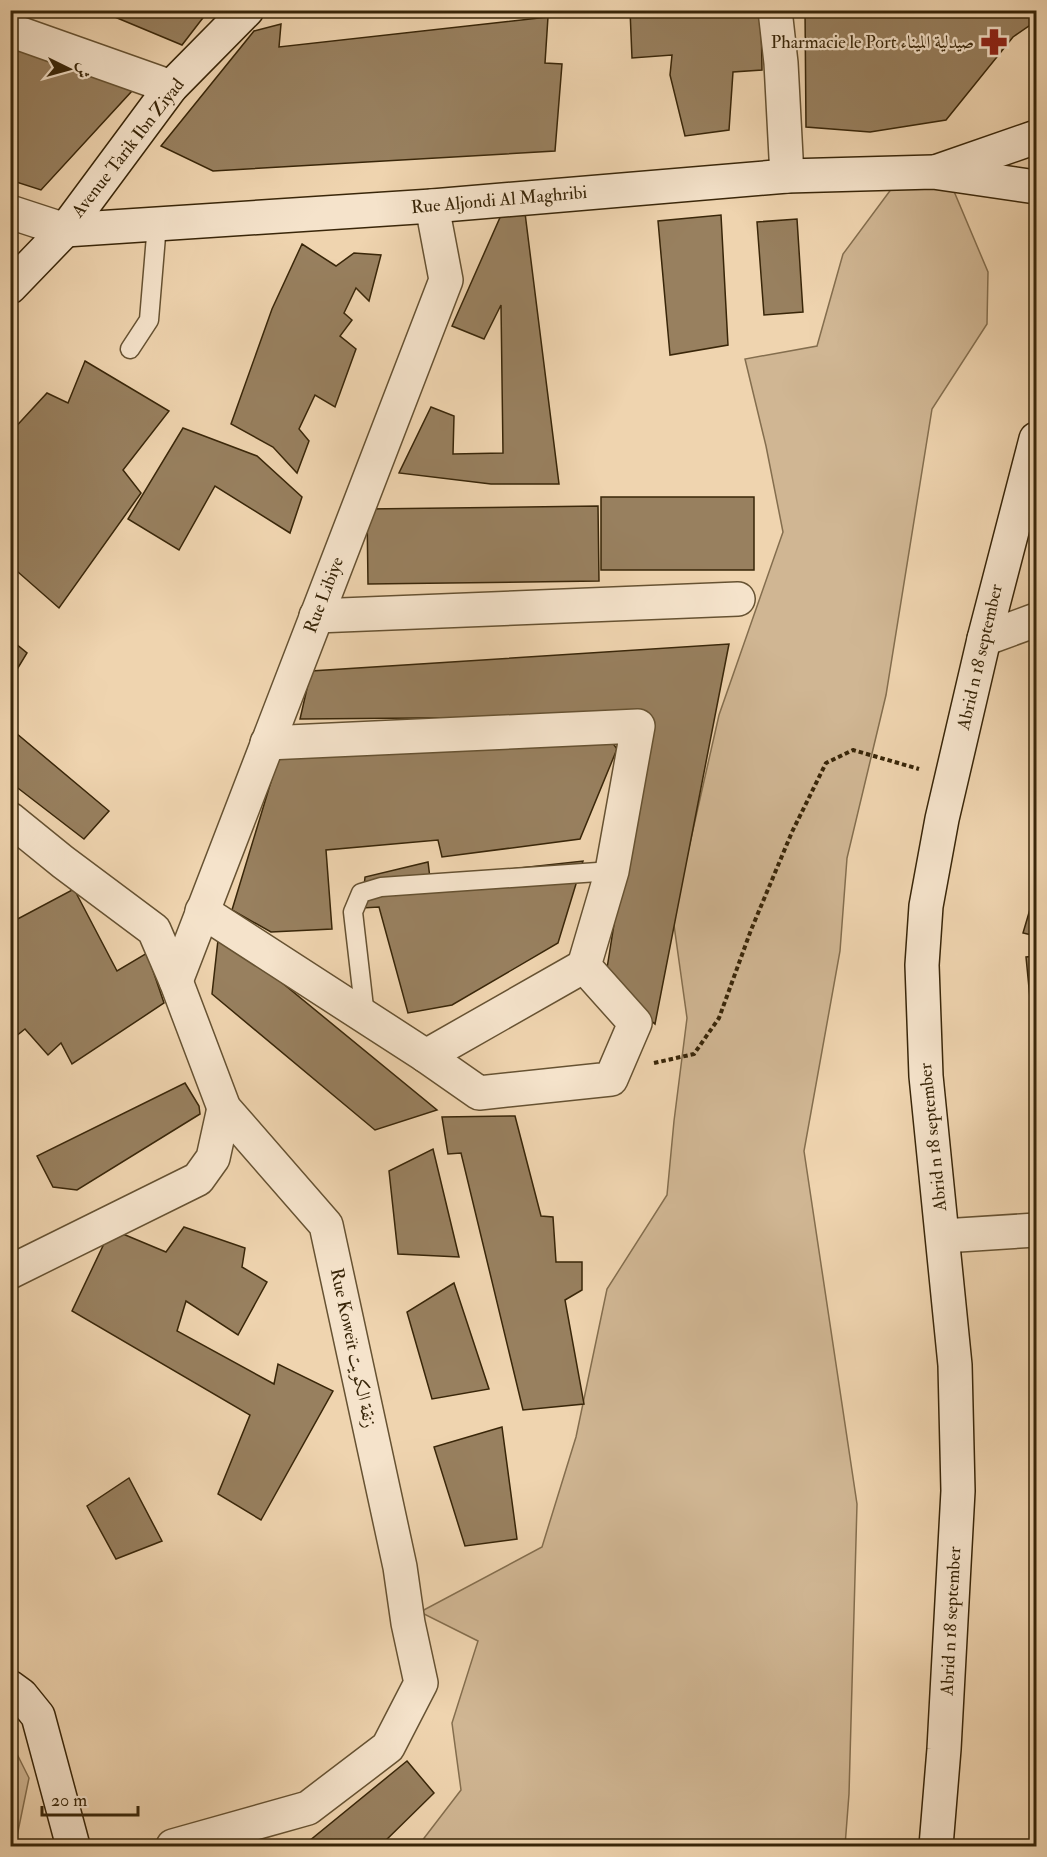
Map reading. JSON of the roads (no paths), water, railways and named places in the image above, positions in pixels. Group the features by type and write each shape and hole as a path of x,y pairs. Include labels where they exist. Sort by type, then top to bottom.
{"street":[{"name":"Avenue Tarik Ibn Ziyad","path":"10,287 64,230 171,87 247,10"},
{"path":"775,10 781,63 787,176"},
{"path":"10,30 171,87"},
{"name":"Rue Aljondi Al Maghribi","path":"933,172 1036,137"},
{"name":"Rue Aljondi Al Maghribi","path":"64,230 432,206 787,176 933,172 1036,188"},
{"name":"Rue Libiye","path":"176,981 446,280 432,206"},
{"path":"10,212 64,230"},
{"name":"Abrid n 18 september","path":"936,1846 945,1738 958,1491 955,1365 926,1076 922,965 926,906 984,639 1034,453"},
{"path":"316,616 738,599"},
{"path":"984,639 1036,620"},
{"path":"267,743 638,726 612,871 584,966 426,1056"},
{"name":"Rue Koweït زنقة الكويت","path":"10,819 154,930 176,981 224,1108 326,1225 400,1567 408,1623 421,1683 388,1747 308,1808 173,1846"},
{"path":"202,911 426,1056 479,1093 611,1079 635,1023 584,966"},
{"path":"10,1272 198,1179 213,1158 224,1108"},
{"path":"943,1236 1036,1230"},
{"path":"10,1687 21,1695 38,1716 73,1846"}],"lane":[{"path":"130,349 149,320 157,224"},
{"path":"365,1016 353,912 361,893 381,887 612,871"}],"place":[{"name":"Pharmacie le Port صيدلية الميناء","path":"994,42"}]}
